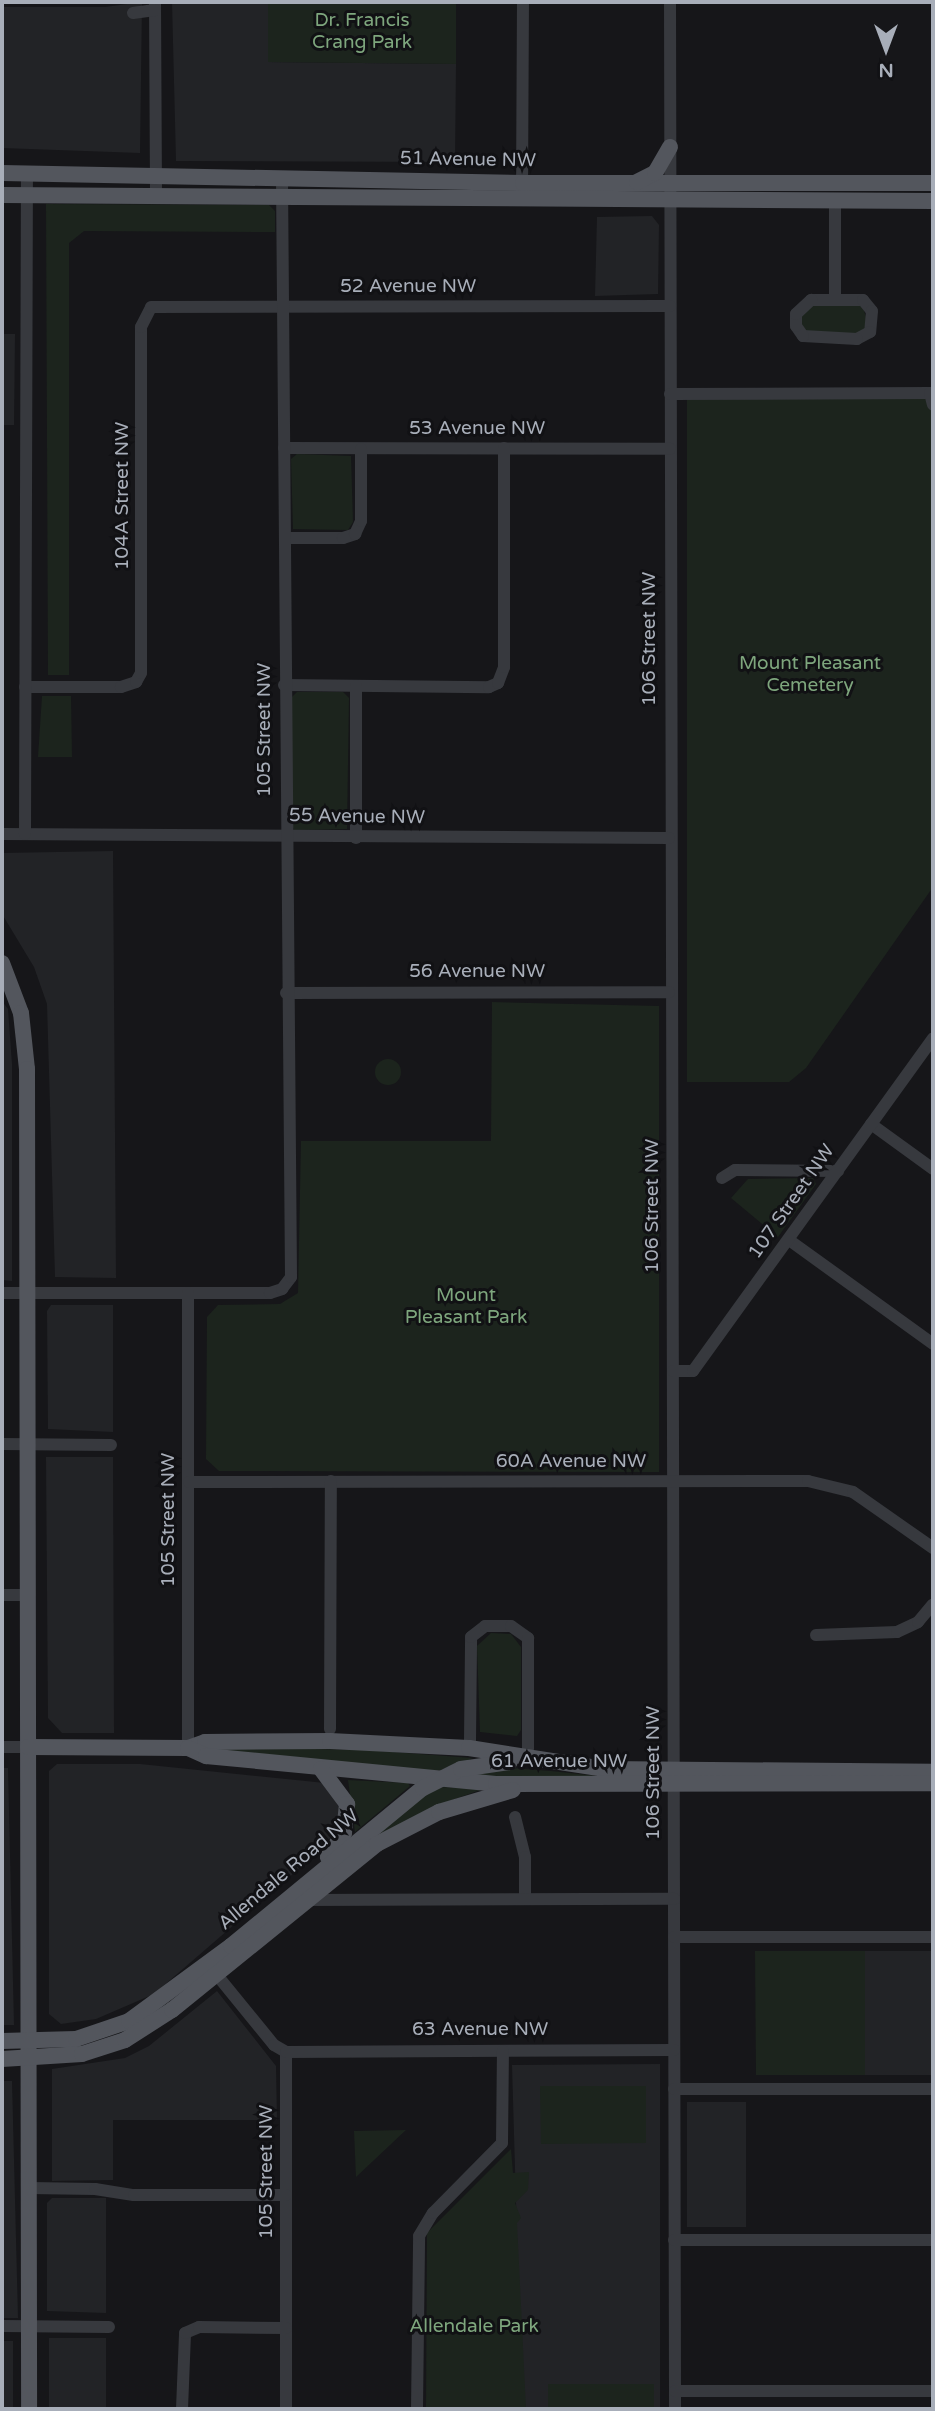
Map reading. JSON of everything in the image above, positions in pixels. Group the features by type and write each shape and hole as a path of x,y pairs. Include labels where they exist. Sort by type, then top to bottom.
{"main road":[{"path":"632,183 655,173 670,147"},
{"name":"51 Avenue NW","path":"2,173 523,183 933,183"},
{"name":"51 Avenue NW","path":"2,195 670,202 933,201"},
{"path":"2,963 20,1009 27,1069 29,2409"},
{"name":"61 Avenue NW","path":"28,1747 188,1748 205,1742 399,1744 469,1748 586,1767 673,1777 933,1783"},
{"name":"61 Avenue NW","path":"188,1748 206,1756 321,1769 437,1780 557,1784 673,1777 933,1772"},
{"name":"Allendale Road NW","path":"29,2059 82,2054 125,2040 158,2021 211,1968 437,1780 461,1769 498,1762 586,1767"},
{"path":"321,1769 342,1792 348,1817 344,1833 325,1874"},
{"name":"Allendale Road NW","path":"29,2041 89,2036 121,2025 211,1968 303,1900 325,1874 439,1812 495,1794 557,1784"},
{"path":"2,2041 29,2041"},
{"path":"2,2059 29,2059"}],"street":[{"path":"522,200 523,2"},
{"name":"106 Street NW","path":"670,2 669,992 673,1371 675,2409"},
{"path":"134,13 155,6 156,196"},
{"path":"25,834 27,173"},
{"name":"105 Street NW","path":"188,1748 188,1293 270,1293 289,1282 291,1036 286,993 284,835 282,178"},
{"path":"835,201 835,300"},
{"path":"835,300 863,300 869,305 870,332 857,339 812,339 798,331 796,314 804,303 835,300"},
{"name":"52 Avenue NW","path":"147,310 161,305 670,306"},
{"name":"104A Street NW","path":"25,687 121,687 136,682 142,668 141,327 147,310"},
{"path":"670,394 930,393 933,405"},
{"name":"53 Avenue NW","path":"284,448 670,449"},
{"path":"285,685 489,687 502,678 504,448"},
{"path":"285,538 343,538 358,531 361,449"},
{"path":"356,686 356,838"},
{"name":"55 Avenue NW","path":"2,834 669,838"},
{"path":"2,980 20,1009"},
{"name":"56 Avenue NW","path":"286,993 669,992"},
{"name":"107 Street NW","path":"673,1371 694,1371 933,1038"},
{"path":"871,1124 933,1169"},
{"path":"722,1178 735,1170 838,1171"},
{"path":"789,1241 933,1344"},
{"path":"2,1293 188,1293"},
{"path":"2,1444 111,1445"},
{"path":"330,1729 331,1481"},
{"name":"60A Avenue NW","path":"189,1482 673,1481 828,1484 864,1498 933,1548"},
{"path":"2,1595 28,1595"},
{"path":"816,1635 897,1632 918,1622 933,1604"},
{"path":"470,1741 471,1637 485,1626 511,1626 522,1630 528,1642 528,1749"},
{"name":"61 Avenue NW","path":"2,1747 28,1747"},
{"path":"515,1817 525,1857 525,1899"},
{"path":"325,1874 349,1900"},
{"path":"303,1900 674,1899"},
{"path":"674,1937 933,1937"},
{"path":"211,1968 274,2045 286,2052"},
{"name":"63 Avenue NW","path":"286,2052 674,2050"},
{"path":"417,2409 419,2235 433,2213 502,2143 503,2051"},
{"name":"105 Street NW","path":"286,2052 286,2409"},
{"path":"674,2089 933,2090"},
{"path":"30,2188 95,2189 134,2195 286,2195"},
{"path":"674,2240 933,2240"},
{"path":"2,2326 109,2327"},
{"path":"181,2409 185,2333 198,2327 286,2328"},
{"path":"675,2391 933,2390"}],"shaded area":[{"path":"142,2 140,153 2,148 2,7 105,7"},
{"path":"172,2 268,2 269,62 456,64 455,162 176,161"},
{"path":"652,216 659,225 658,294 595,296 597,217"},
{"path":"2,334 15,334 14,425 2,425"},
{"path":"113,851 116,1278 55,1277 47,1004 34,967 2,914 2,853"},
{"path":"2,1001 8,1009 12,1064 12,1281 2,1280"},
{"path":"51,1305 113,1305 113,1432 48,1429 47,1311"},
{"path":"46,1457 113,1457 114,1733 62,1733 48,1718"},
{"path":"57,1764 140,1764 325,1783 339,1807 339,1816 331,1837 317,1853 154,1994 96,2019 61,2024 49,2014 49,1771"},
{"path":"2,1768 8,1768 14,2025 2,2025"},
{"path":"865,1951 933,1951 933,2075 865,2075"},
{"path":"217,1991 276,2066 277,2120 113,2120 113,2180 52,2181 52,2069 125,2058 149,2046"},
{"path":"660,2064 660,2409 522,2409 512,2065"},
{"path":"2,2081 12,2081 18,2318 2,2318"},
{"path":"687,2102 746,2102 746,2227 687,2227"},
{"path":"52,2198 106,2198 106,2313 47,2311 47,2203"},
{"path":"49,2338 106,2338 106,2409 49,2409"},
{"path":"2,2341 13,2341 13,2409 2,2409"}],"green space":[{"name":"Dr. Francis Crang Park","path":"268,2 456,2 456,64 268,62"},
{"path":"46,204 269,205 275,211 275,232 84,231 69,243 69,675 48,675"},
{"path":"811,304 862,304 868,324 862,333 812,335 802,329 800,315"},
{"name":"Mount Pleasant Cemetery","path":"925,398 933,410 933,887 806,1068 789,1082 687,1082 687,399"},
{"path":"297,454 351,456 353,522 348,530 293,529 291,459"},
{"path":"297,692 343,692 349,698 347,829 294,830 292,825 291,698"},
{"path":"42,696 71,696 72,757 38,757"},
{"name":"Mount Pleasant Park","path":"492,1002 659,1006 659,1472 219,1471 206,1459 207,1317 218,1305 280,1304 298,1293 301,1141 491,1141"},
{"path":"388,1059 397,1063 401,1072 397,1081 388,1085 379,1081 375,1072 379,1063"},
{"path":"813,1178 816,1184 778,1237 731,1198 748,1179"},
{"path":"491,1633 511,1634 521,1647 521,1730 517,1736 480,1732 477,1646"},
{"path":"217,1747 366,1750 473,1758 433,1773 216,1753"},
{"path":"499,1767 598,1776 517,1779 461,1773"},
{"path":"348,1780 408,1783 410,1786 355,1832"},
{"path":"433,1787 486,1788 452,1800 331,1866"},
{"path":"755,1951 865,1951 865,2075 756,2075"},
{"path":"540,2086 646,2086 646,2143 541,2144"},
{"path":"406,2130 356,2177 356,2178 354,2131"},
{"name":"Allendale Park","path":"511,2149 513,2173 529,2172 528,2190 515,2203 521,2218 517,2223 526,2409 426,2409 427,2233"},
{"path":"548,2384 654,2384 654,2409 548,2409"}]}
